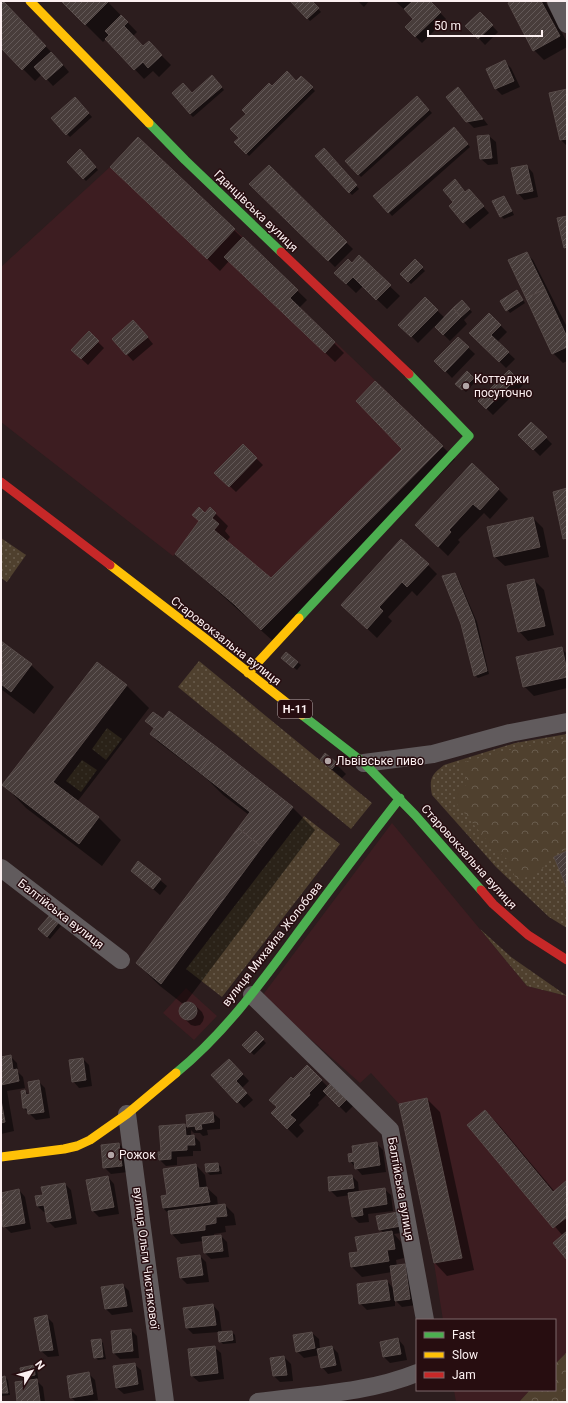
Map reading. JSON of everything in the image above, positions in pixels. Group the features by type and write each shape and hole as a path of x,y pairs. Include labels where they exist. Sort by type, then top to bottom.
{"street":[{"name":"Гданцівська вулиця","path":"30,1 185,160 406,371 469,436 248,673"},
{"path":"556,1 567,24"},
{"name":"Старовокзальна вулиця","path":"1,482 206,638 248,673 364,763 400,798 494,904 528,935 567,960"},
{"path":"364,763 433,754 510,733 567,722"},
{"name":"вулиця Михайла Жолобова","path":"1,1157 77,1146 99,1134 127,1114 196,1057 252,995 400,798"},
{"name":"Балтійська вулиця","path":"1,868 121,960"},
{"name":"Балтійська вулиця","path":"252,995 390,1130 425,1319"},
{"name":"вулиця Ольги Чистякової","path":"127,1114 165,1402"},
{"path":"258,1402 356,1389 398,1381 416,1374"}],"shaded area":[{"path":"138,137 298,290 290,298 443,446 261,630 234,604 175,554 173,556 1,422 1,267 110,167"},
{"path":"392,823 527,986 567,996 567,1352 556,1363 556,1319 443,1319 434,1263 399,1104 371,1073 360,1083 262,996"},
{"path":"186,988 217,1016 194,1040 163,1013"},
{"path":"454,1391 529,1391 519,1402 456,1402"}],"green space":[{"path":"1,538 26,555 7,582 1,578"},
{"path":"199,661 372,803 351,829 178,687"},
{"path":"107,728 122,739 106,760 92,749"},
{"path":"567,734 567,928 549,917 496,867 432,795 431,781 436,772 444,765 515,743"},
{"path":"567,739 567,849 550,856 541,870 537,873 528,877 516,879 507,859 493,848 456,803 457,791 466,785 466,777 458,768 464,762 517,748"},
{"path":"82,760 97,770 81,792 66,781"},
{"path":"304,816 340,844 222,997 186,969"},
{"path":"480,929 511,957 567,996 527,986"},
{"path":"567,1352 567,1402 519,1402 529,1391 556,1391 556,1363"}],"building":[{"path":"1,1 3,1 46,46 22,70 1,48"},
{"path":"61,1 109,1 85,25"},
{"path":"290,1 312,1 319,8 307,19"},
{"path":"413,1 430,1 441,12 415,37 405,27 413,19 404,9"},
{"path":"512,1 541,1 560,36 533,51 508,3"},
{"path":"480,12 493,25 478,39 465,26"},
{"path":"121,15 128,22 124,26 143,46 149,41 162,55 148,68 143,62 134,70 105,39 109,35 105,31"},
{"path":"51,52 63,65 46,80 34,67"},
{"path":"505,60 514,81 495,89 486,69"},
{"path":"287,71 296,81 301,76 313,87 246,154 234,142 239,138 230,129 246,114 242,110 269,83 272,86"},
{"path":"212,75 222,87 190,114 172,93 183,83 192,93"},
{"path":"458,87 483,119 466,122 446,97"},
{"path":"567,89 567,139 560,140 549,93"},
{"path":"417,96 429,110 358,175 345,161"},
{"path":"75,97 89,113 66,135 51,118"},
{"path":"454,127 468,144 388,213 373,196"},
{"path":"489,135 492,158 480,159 477,136"},
{"path":"138,137 235,229 207,259 110,167"},
{"path":"324,148 357,185 349,193 315,156"},
{"path":"80,149 96,167 83,179 67,162"},
{"path":"269,165 347,242 328,261 249,184"},
{"path":"527,165 533,191 517,194 511,168"},
{"path":"455,179 465,192 469,189 484,206 463,223 449,206 453,202 443,190"},
{"path":"504,196 512,211 500,217 492,201"},
{"path":"567,216 567,247 564,248 557,218"},
{"path":"243,237 298,290 290,298 335,342 325,353 224,257"},
{"path":"527,252 545,289 526,298 508,260"},
{"path":"359,255 391,285 376,300 353,277 346,284 334,273 348,259 352,263"},
{"path":"415,259 423,267 408,282 400,274"},
{"path":"545,289 567,337 567,347 552,354 526,298"},
{"path":"517,290 523,300 506,311 500,301"},
{"path":"425,297 438,310 411,337 398,325"},
{"path":"462,300 470,309 461,317 453,308"},
{"path":"453,308 461,317 443,335 435,327"},
{"path":"489,313 501,325 491,335 509,352 499,362 469,333"},
{"path":"133,320 148,337 126,355 112,339"},
{"path":"89,331 99,341 81,359 71,350"},
{"path":"458,337 469,347 445,372 434,361"},
{"path":"509,370 517,378 486,409 478,401"},
{"path":"467,371 474,378 462,390 455,384"},
{"path":"375,381 443,446 261,630 234,604 175,554 199,521 192,515 199,507 205,513 210,507 216,513 212,518 219,524 214,530 271,578 402,449 356,401"},
{"path":"531,422 547,437 533,450 518,435"},
{"path":"243,444 257,458 229,487 214,473"},
{"path":"472,463 499,489 480,510 473,504 449,530 451,532 438,547 415,525"},
{"path":"567,488 567,538 563,539 553,492"},
{"path":"533,517 540,547 494,557 487,527"},
{"path":"401,539 429,564 407,587 402,582 379,607 383,611 367,629 341,605"},
{"path":"455,573 474,619 487,671 474,676 461,624 442,576"},
{"path":"534,579 545,626 518,632 507,585"},
{"path":"1,641 32,664 11,692 1,684"},
{"path":"562,647 567,677 523,687 516,657"},
{"path":"286,652 298,662 293,668 281,658"},
{"path":"97,662 127,685 53,782 99,817 79,844 2,785"},
{"path":"169,711 218,748 199,772 150,734 154,728 145,721 153,712 163,719"},
{"path":"218,748 293,807 262,847 238,828 250,812 199,772"},
{"name":"Львівське пиво","path":"325,753 337,763 332,769 320,760"},
{"path":"238,828 262,847 161,984 136,963"},
{"path":"567,851 567,888 554,857"},
{"path":"138,861 161,879 153,889 131,871"},
{"path":"50,915 59,922 47,937 38,929"},
{"path":"184,1002 192,1002 197,1007 195,1018 192,1020 184,1020 179,1015 179,1007"},
{"path":"256,1031 264,1039 250,1053 242,1045"},
{"path":"11,1055 13,1070 17,1069 19,1081 1,1085 1,1057"},
{"path":"83,1058 86,1080 72,1082 69,1060"},
{"path":"229,1059 243,1074 236,1081 247,1093 237,1103 211,1075"},
{"path":"307,1065 322,1080 309,1093 310,1095 290,1115 296,1120 287,1129 271,1113 277,1107 269,1100 291,1077 293,1079"},
{"path":"39,1080 44,1112 28,1114 27,1108 23,1108 21,1091 25,1090 26,1095 30,1094 28,1082"},
{"path":"333,1081 349,1097 339,1107 323,1091"},
{"path":"427,1098 462,1258 434,1263 399,1104"},
{"path":"1,1100 5,1122 1,1123"},
{"path":"485,1110 553,1192 567,1180 567,1217 553,1228 467,1125"},
{"path":"213,1112 214,1122 201,1124 202,1129 196,1130 195,1126 187,1127 186,1115"},
{"path":"185,1124 186,1136 194,1135 195,1145 187,1145 187,1150 171,1151 171,1159 159,1160 158,1152 161,1152 159,1126"},
{"path":"377,1142 380,1165 355,1169 354,1161 349,1162 348,1154 353,1153 352,1146"},
{"name":"Рожок","path":"119,1143 122,1166 103,1168 101,1145"},
{"path":"218,1163 219,1171 206,1172 205,1164"},
{"path":"196,1164 199,1188 207,1187 210,1202 163,1208 161,1196 167,1195 163,1169"},
{"path":"352,1175 354,1188 329,1191 328,1177"},
{"path":"108,1176 114,1207 92,1211 86,1180"},
{"path":"65,1183 71,1218 47,1222 44,1205 37,1206 35,1196 43,1195 41,1187"},
{"path":"385,1188 387,1204 362,1208 363,1215 352,1217 348,1193"},
{"path":"19,1189 25,1223 3,1227 1,1215 1,1193"},
{"path":"225,1204 227,1216 216,1217 216,1223 205,1225 205,1230 171,1234 168,1211"},
{"path":"398,1212 401,1226 379,1230 376,1216"},
{"path":"392,1231 395,1249 387,1250 389,1261 351,1267 349,1253 358,1252 355,1237"},
{"path":"567,1231 567,1260 553,1243"},
{"path":"221,1235 223,1251 204,1253 202,1237"},
{"path":"200,1255 203,1275 180,1278 177,1258"},
{"path":"405,1264 410,1299 395,1301 390,1266"},
{"path":"387,1280 390,1300 359,1304 357,1284"},
{"path":"123,1284 127,1306 105,1309 101,1287"},
{"path":"213,1304 216,1325 186,1328 183,1308"},
{"path":"47,1315 53,1350 40,1351 34,1318"},
{"path":"131,1329 133,1351 113,1353 111,1331"},
{"path":"232,1331 233,1340 219,1342 218,1332"},
{"path":"312,1332 315,1348 296,1352 293,1335"},
{"path":"398,1338 401,1354 383,1357 380,1342"},
{"path":"101,1339 103,1357 94,1358 91,1340"},
{"path":"215,1346 218,1373 191,1376 188,1349"},
{"path":"332,1346 336,1365 321,1368 317,1349"},
{"path":"284,1356 287,1375 273,1376 270,1358"},
{"path":"135,1363 138,1384 116,1388 113,1366"},
{"path":"34,1365 35,1375 22,1378 20,1368"},
{"path":"89,1372 93,1394 70,1398 67,1376"},
{"path":"5,1376 8,1393 1,1393 1,1377"},
{"path":"37,1379 40,1401 17,1402 15,1382"}],"traffic: fast":[{"path":"149,123 185,160 281,252"},
{"path":"299,618 469,436 409,374"},
{"path":"302,715 364,763 415,815 481,890"},
{"path":"176,1073 210,1042 241,1007 270,971 400,798"}],"traffic: slow":[{"path":"30,1 149,123"},
{"path":"110,565 302,715"},
{"path":"248,673 299,618"},
{"path":"1,1157 64,1149 77,1146 90,1140 127,1114 176,1073"}],"traffic: jam":[{"path":"281,252 409,374"},
{"path":"1,482 110,565"},
{"path":"481,890 493,904 528,935 567,960"}],"place":[{"name":"Коттеджи посуточно","path":"466,386"},
{"name":"Львівське пиво","path":"328,761"},
{"name":"Рожок","path":"111,1155"}]}
